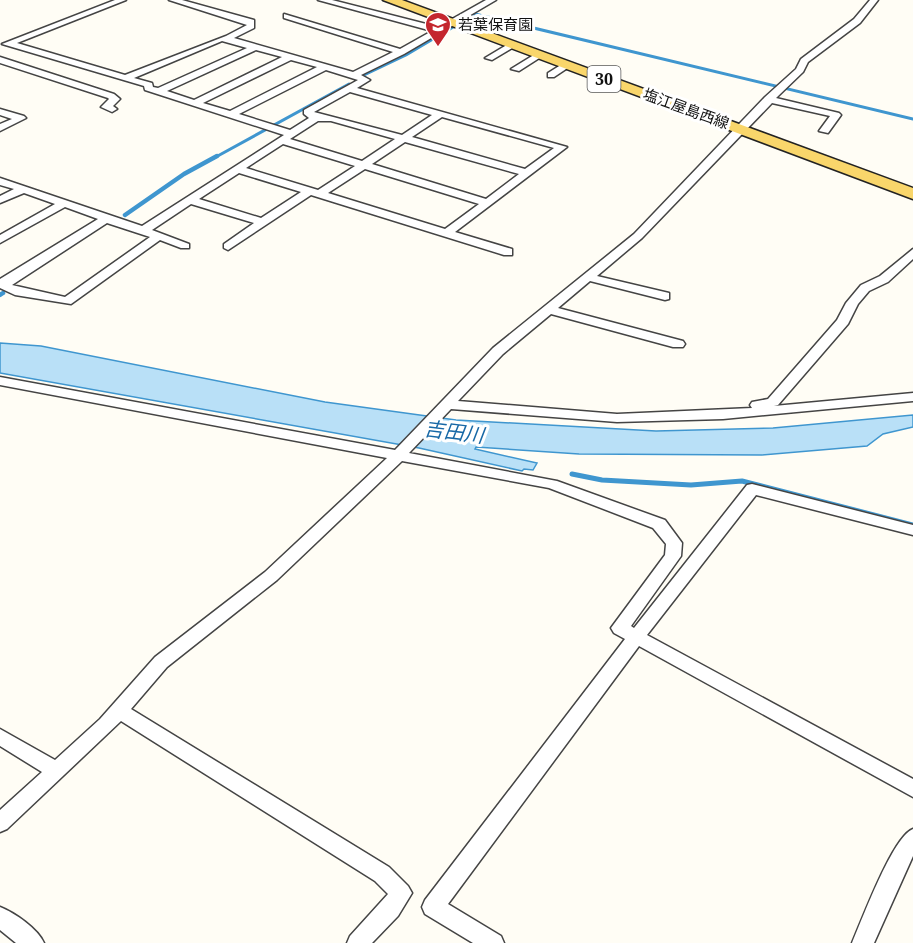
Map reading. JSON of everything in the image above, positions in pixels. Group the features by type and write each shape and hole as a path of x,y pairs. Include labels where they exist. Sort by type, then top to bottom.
{"main road":[{"name":"塩江屋島西線","path":"390,0 913,194"}],"street":[{"path":"4,45 122,0"},
{"path":"125,78 220,39 229,38 251,26 251,22 173,0"},
{"path":"322,0 439,30"},
{"path":"354,75 439,30 455,24 492,0"},
{"path":"0,823 118,710 161,662 271,576 402,451 498,351 638,236 768,99 800,70 804,61 857,21 874,0"},
{"path":"286,16 401,52"},
{"path":"229,38 365,80 307,112 316,118 331,118 527,173"},
{"path":"4,45 125,78 159,92 292,134"},
{"path":"489,58 513,45"},
{"path":"159,92 256,47"},
{"path":"516,69 540,56"},
{"path":"195,103 290,57"},
{"path":"0,60 111,96 115,99 106,107 112,110"},
{"path":"551,75 567,65"},
{"path":"232,114 325,67"},
{"path":"349,89 562,147 447,233"},
{"path":"768,99 836,115 824,131"},
{"path":"0,112 21,118 0,128"},
{"path":"228,246 262,222 364,165 440,114"},
{"path":"144,230 316,118"},
{"path":"281,140 488,203"},
{"path":"237,169 508,252"},
{"path":"0,181 185,246"},
{"path":"0,200 23,189"},
{"path":"190,200 262,222"},
{"path":"0,240 64,203"},
{"path":"105,219 2,284 15,291 67,301 157,237"},
{"path":"723,415 729,410 773,402 843,321 852,303 865,288 884,279 913,253"},
{"path":"588,277 665,296"},
{"path":"547,309 678,344"},
{"path":"0,381 402,451 552,484 659,524 674,543 673,556 621,628 913,789"},
{"path":"443,408 617,418 723,415 913,397"},
{"path":"493,943 432,908 637,636 752,489 913,530"},
{"path":"118,710 382,874 401,893 390,909 358,943"},
{"path":"0,737 56,771"},
{"path":"863,943 900,858 913,838"},
{"path":"0,917 33,943"}],"water":[{"name":"吉田川","path":"0,343 41,346 325,402 456,420 656,431 773,428 913,415 913,427 883,434 867,446 762,455 579,454 476,447 475,449 537,463 533,470 524,469 522,471 419,448 0,373"}],"waterway":[{"path":"364,75 406,55 475,14 913,119"},
{"path":"214,158 349,84"},
{"path":"125,215 184,174 217,156"},
{"path":"572,474 602,480 691,485 742,481 913,525"}],"place":[{"name":"若葉保育園","path":"438,48"}]}
